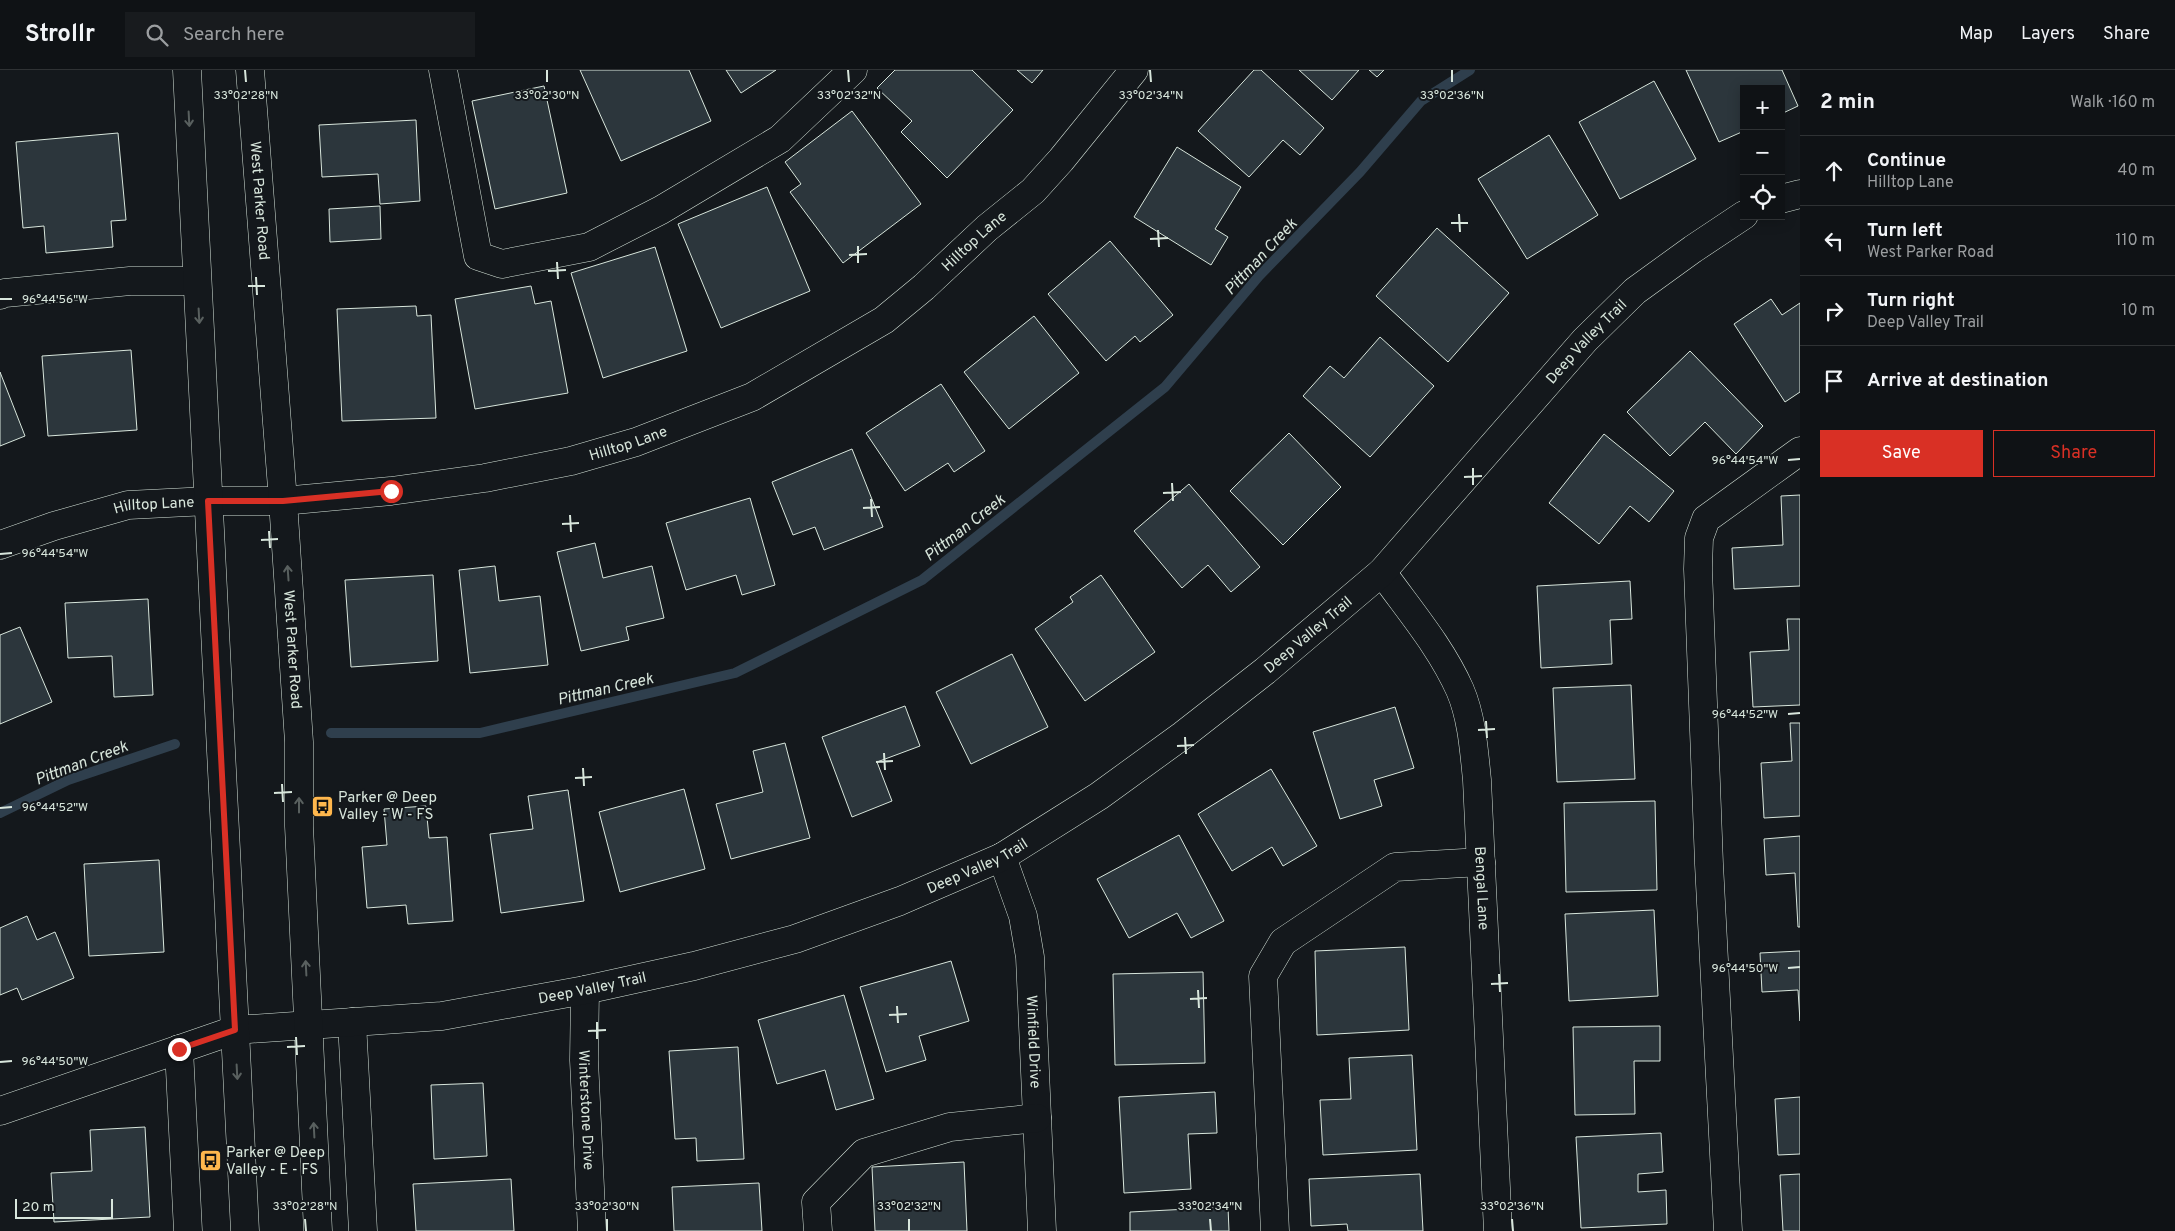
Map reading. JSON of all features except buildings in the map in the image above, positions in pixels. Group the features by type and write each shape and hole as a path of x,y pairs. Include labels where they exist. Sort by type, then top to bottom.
{"street":[{"path":"187,70 245,1231"},
{"name":"West Parker Road","path":"250,70 283,501 298,742 299,826 318,1231"},
{"path":"443,70 478,256 502,264 589,247 661,210 780,139 853,70"},
{"name":"Hilltop Lane","path":"0,545 54,526 128,505 208,501 283,501 391,491 485,478 570,461 636,442 752,397 884,320 924,287 987,228 1033,191 1061,160 1134,70"},
{"path":"1785,199 1800,194"},
{"name":"Deep Valley Trail","path":"0,1111 235,1030 442,1016 585,990 694,966 795,939 900,901 1002,857 1098,796 1183,736 1265,671 1382,572 1585,340 1635,292 1693,249 1740,218"},
{"path":"0,296 5,293 130,281 197,281"},
{"path":"1728,1231 1709,864 1698,568 1699,538 1706,519 1800,451"},
{"name":"Bengal Lane","path":"1382,572 1434,646 1460,691 1472,736 1477,780 1498,1231"},
{"name":"Winfield Drive","path":"1002,857 1023,916 1030,957 1042,1231"},
{"path":"1275,1231 1263,976 1283,942 1395,867 1481,862"},
{"name":"Winterstone Drive","path":"585,990 584,1060 592,1231"},
{"path":"352,1022 362,1231"},
{"path":"179,1049 188,1231"},
{"path":"818,1231 816,1202 864,1153 950,1127 1037,1118"}],"waterway":[{"name":"Pittman Creek","path":"331,733 480,733 735,673 922,580 1165,387 1259,276 1360,172 1421,101 1470,70"},
{"name":"Pittman Creek","path":"0,813 68,780 175,744"}],"place":[{"name":"Parker @ Deep Valley - W - FS","path":"322,806"},
{"name":"Parker @ Deep Valley - E - FS","path":"210,1161"}],"route":[{"path":"179,1049 235,1030 208,501 283,501 391,491"}]}
